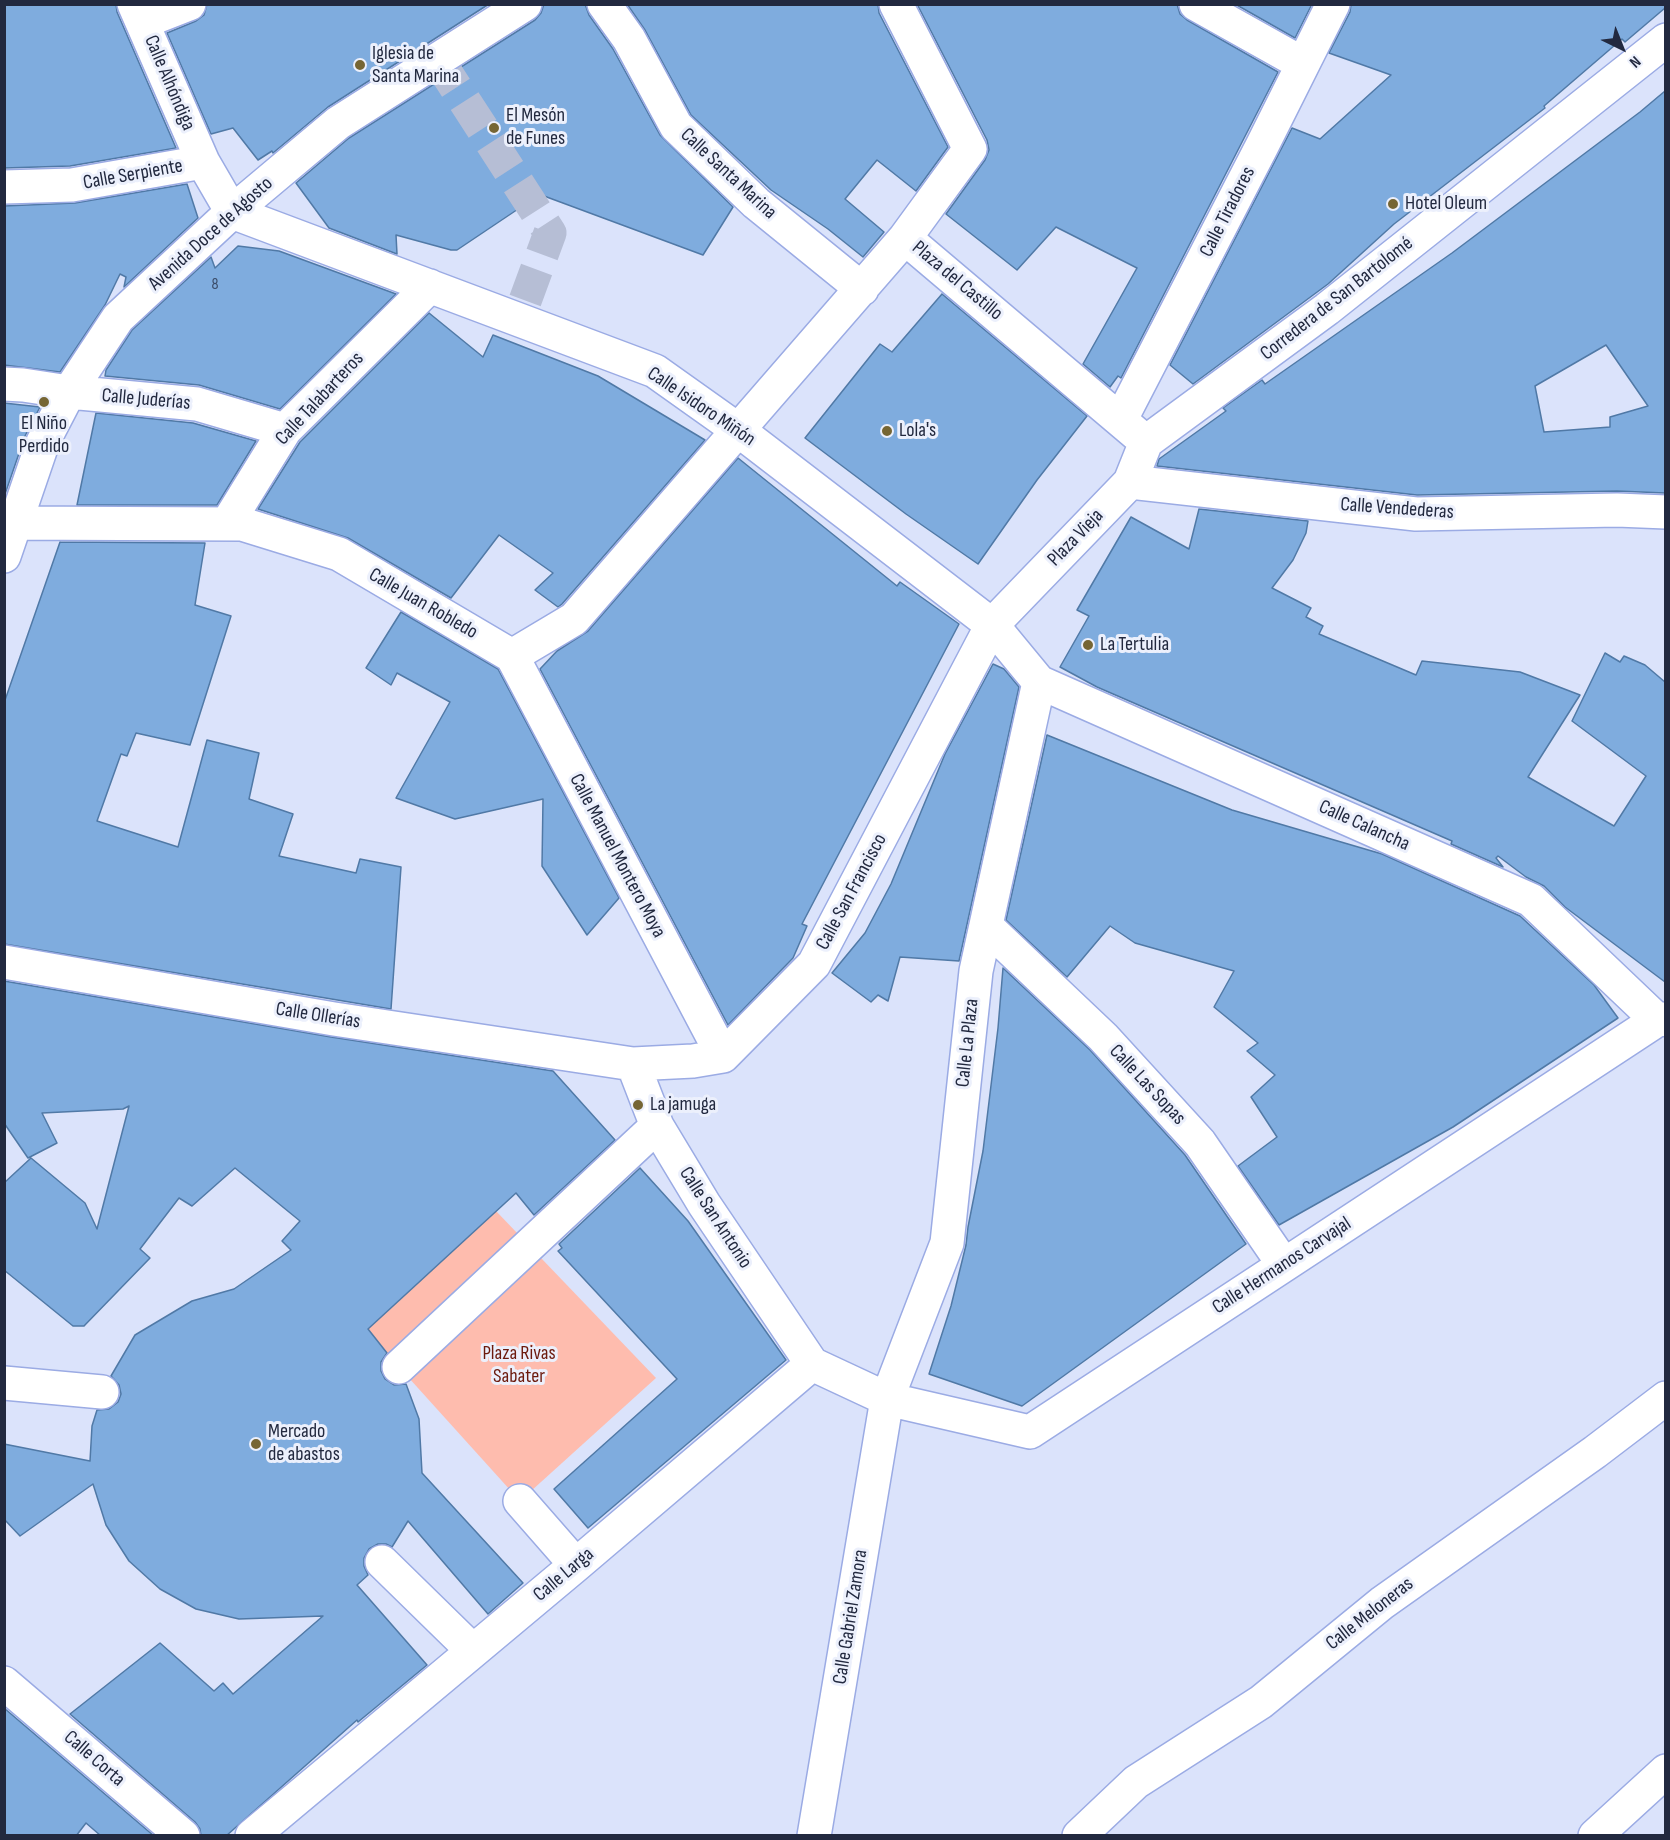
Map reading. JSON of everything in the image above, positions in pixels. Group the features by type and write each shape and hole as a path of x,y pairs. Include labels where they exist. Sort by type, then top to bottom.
{"street":[{"path":"139,13 189,4"},
{"name":"Avenida Doce de Agosto","path":"4,556 10,522 43,442 69,392 118,318 232,212 338,123 525,4"},
{"name":"Calle Santa Marina","path":"604,4 629,39 676,126 756,203 862,289"},
{"path":"896,4 970,149 905,237"},
{"path":"1196,4 1303,64"},
{"name":"Calle Tiradores","path":"1121,419 1333,4"},
{"name":"Calle Alhóndiga","path":"139,13 203,162"},
{"name":"Corredera de San Bartolomé","path":"1146,442 1327,309 1665,40"},
{"name":"Calle Serpiente","path":"4,187 72,185 203,162 232,212"},
{"name":"Calle Isidoro Miñón","path":"232,212 655,371 738,430 993,625 1039,682"},
{"name":"Plaza del Castillo","path":"738,430 905,237 1146,442"},
{"name":"Calle Talabarteros","path":"227,524 285,430 429,286"},
{"name":"Calle Juderías","path":"4,384 197,404 285,430"},
{"path":"512,656 574,619 738,430"},
{"name":"Plaza Vieja","path":"993,625 1130,482 1146,442"},
{"name":"Calle Vendederas","path":"1130,482 1416,514 1617,510 1665,512"},
{"name":"Calle Juan Robledo","path":"10,522 242,524 339,554 512,656"},
{"name":"Calle San Francisco","path":"723,1056 814,964 993,625"},
{"name":"Calle Manuel Montero Moya","path":"512,656 723,1056"},
{"name":"Calle La Plaza","path":"887,1399 947,1243 976,972 1039,682"},
{"name":"Calle Calancha","path":"1039,682 1531,900 1661,1019"},
{"name":"Calle Las Sopas","path":"986,926 1103,1037 1200,1143 1284,1265"},
{"name":"Calle Ollerías","path":"4,962 334,1019 633,1064"},
{"name":"Calle Hermanos Carvajal","path":"887,1399 1030,1432 1661,1019"},
{"path":"633,1064 693,1061 723,1056"},
{"name":"Calle San Antonio","path":"633,1064 657,1126 704,1204 812,1364"},
{"path":"399,1367 657,1126"},
{"path":"812,1364 887,1399"},
{"name":"Calle Larga","path":"252,1836 812,1364"},
{"path":"4,1383 102,1392"},
{"name":"Calle Meloneras","path":"1080,1836 1136,1782 1261,1702 1382,1604 1594,1452 1665,1398"},
{"name":"Calle Gabriel Zamora","path":"814,1836 887,1399"},
{"path":"520,1501 576,1565"},
{"path":"382,1562 472,1652"},
{"name":"Calle Corta","path":"4,1683 183,1836"},
{"path":"1595,1836 1665,1771"}],"green space":[{"name":"Plaza Rivas Sabater","path":"496,1211 656,1378 520,1501 399,1367 368,1329"}],"building":[{"path":"4,4 116,4 117,12 176,148 70,166 4,168"},
{"path":"207,4 489,4 328,107 273,153 272,151 258,160 233,128 211,134 167,33 196,21 204,15"},
{"path":"544,4 585,4 589,15 613,49 660,135 733,207 703,255 544,196 542,193 457,250 396,235 397,254 329,228 296,183 349,138 535,20"},
{"path":"627,4 878,4 879,13 948,147 916,191 877,160 845,199 884,232 863,257 828,229 771,190 691,115 645,30"},
{"path":"917,4 1177,4 1180,14 1187,20 1278,72 1121,378 1118,376 1110,387 1083,364 1137,268 1056,227 1017,270 946,214 985,160 989,150 987,140"},
{"path":"1235,4 1312,4 1295,38"},
{"path":"1351,4 1665,4 1665,8 1625,42 1622,39 1544,106 1545,108 1394,224 1328,284 1193,384 1170,365 1292,128 1320,139 1391,75 1329,53 1350,12"},
{"path":"1665,91 1665,493 1617,491 1417,495 1157,466 1159,459 1226,411 1223,408 1262,380 1265,384 1452,253","holes":["1606,345 1648,406 1610,417 1610,427 1544,432 1535,386"]},
{"path":"187,184 198,218 124,287 126,277 120,274 105,305 60,372 4,365 4,206 75,203"},
{"path":"238,246 279,251 396,294 280,409 199,385 105,376 106,370 132,330 211,257 215,268"},
{"path":"942,294 1087,416 1037,480 978,564 906,514 805,438 880,344 892,352"},
{"path":"429,313 483,357 493,335 598,376 705,440 558,607 535,590 553,573 499,535 451,598 348,538 258,509 300,442"},
{"path":"4,403 40,407 25,436 4,497"},
{"path":"96,413 193,423 256,441 217,505 77,505"},
{"path":"738,458 897,586 900,582 959,624 802,924 807,926 793,958 728,1025 540,669 557,651 588,631"},
{"path":"1199,509 1308,521 1306,533 1293,560 1272,588 1311,608 1306,617 1323,626 1319,634 1416,675 1422,661 1520,672 1580,695 1528,777 1614,826 1646,776 1572,721 1605,653 1620,662 1624,656 1645,665 1665,682 1665,982 1565,907 1544,886 1526,877 1498,856 1496,858 1503,867 1451,844 1452,841 1097,687 1060,667 1089,616 1077,610 1131,517 1189,549"},
{"path":"60,542 205,543 195,605 231,616 190,745 136,733 127,756 121,754 97,821 178,847 207,740 259,753 249,799 293,814 279,856 356,873 360,859 401,867 391,1009 4,944 4,703"},
{"path":"401,612 498,669 619,898 587,935 542,866 543,799 455,819 396,798 450,702 397,673 391,685 366,668"},
{"path":"993,664 1004,669 1019,687 959,961 900,957 888,1001 878,995 871,1002 832,973 865,933 891,884 945,754"},
{"path":"1047,735 1232,810 1382,854 1520,916 1594,985 1618,1018 1453,1127 1279,1225 1238,1166 1277,1137 1251,1097 1275,1075 1247,1051 1258,1043 1214,1007 1234,971 1135,943 1110,926 1067,977 1006,920"},
{"path":"1003,968 1090,1050 1185,1155 1246,1244 1022,1406 929,1374 951,1306 966,1245 983,1151"},
{"path":"4,981 331,1037 553,1071 615,1140 534,1215 516,1193 368,1329 387,1353 381,1362 381,1371 385,1379 394,1385 406,1384 419,1419 422,1473 523,1583 488,1614 408,1521 392,1547 378,1544 369,1549 364,1558 364,1566 368,1575 357,1585 427,1665 358,1722 357,1720 226,1836 201,1836 200,1829 195,1822 70,1714 160,1643 214,1691 223,1683 233,1694 323,1616 239,1619 196,1609 160,1589 129,1561 106,1525 93,1484 20,1536 4,1519 4,1444 90,1461 92,1426 97,1410 109,1409 118,1402 121,1394 119,1385 111,1376 135,1335 192,1301 234,1289 291,1250 282,1241 300,1221 235,1168 192,1206 179,1198 140,1249 150,1258 84,1326 73,1326 4,1270 4,1183 31,1158 85,1203 97,1229 129,1106 123,1109 42,1113 57,1143 28,1158 4,1123"},
{"path":"640,1168 688,1221 786,1360 588,1528 554,1489 677,1379 558,1251 562,1248 559,1244"},
{"path":"4,1708 154,1836 101,1836 86,1823 76,1836 4,1836"}],"tunnel":[{"path":"438,60 550,233 518,320"}],"place":[{"name":"Iglesia de Santa Marina","path":"360,65"},
{"name":"El Mesón de Funes","path":"494,128"},
{"name":"Hotel Oleum","path":"1393,204"},
{"name":"El Niño Perdido","path":"44,402"},
{"name":"Lola's","path":"887,431"},
{"name":"La Tertulia","path":"1088,645"},
{"name":"La jamuga","path":"638,1105"},
{"name":"Mercado de abastos","path":"256,1444"}]}
